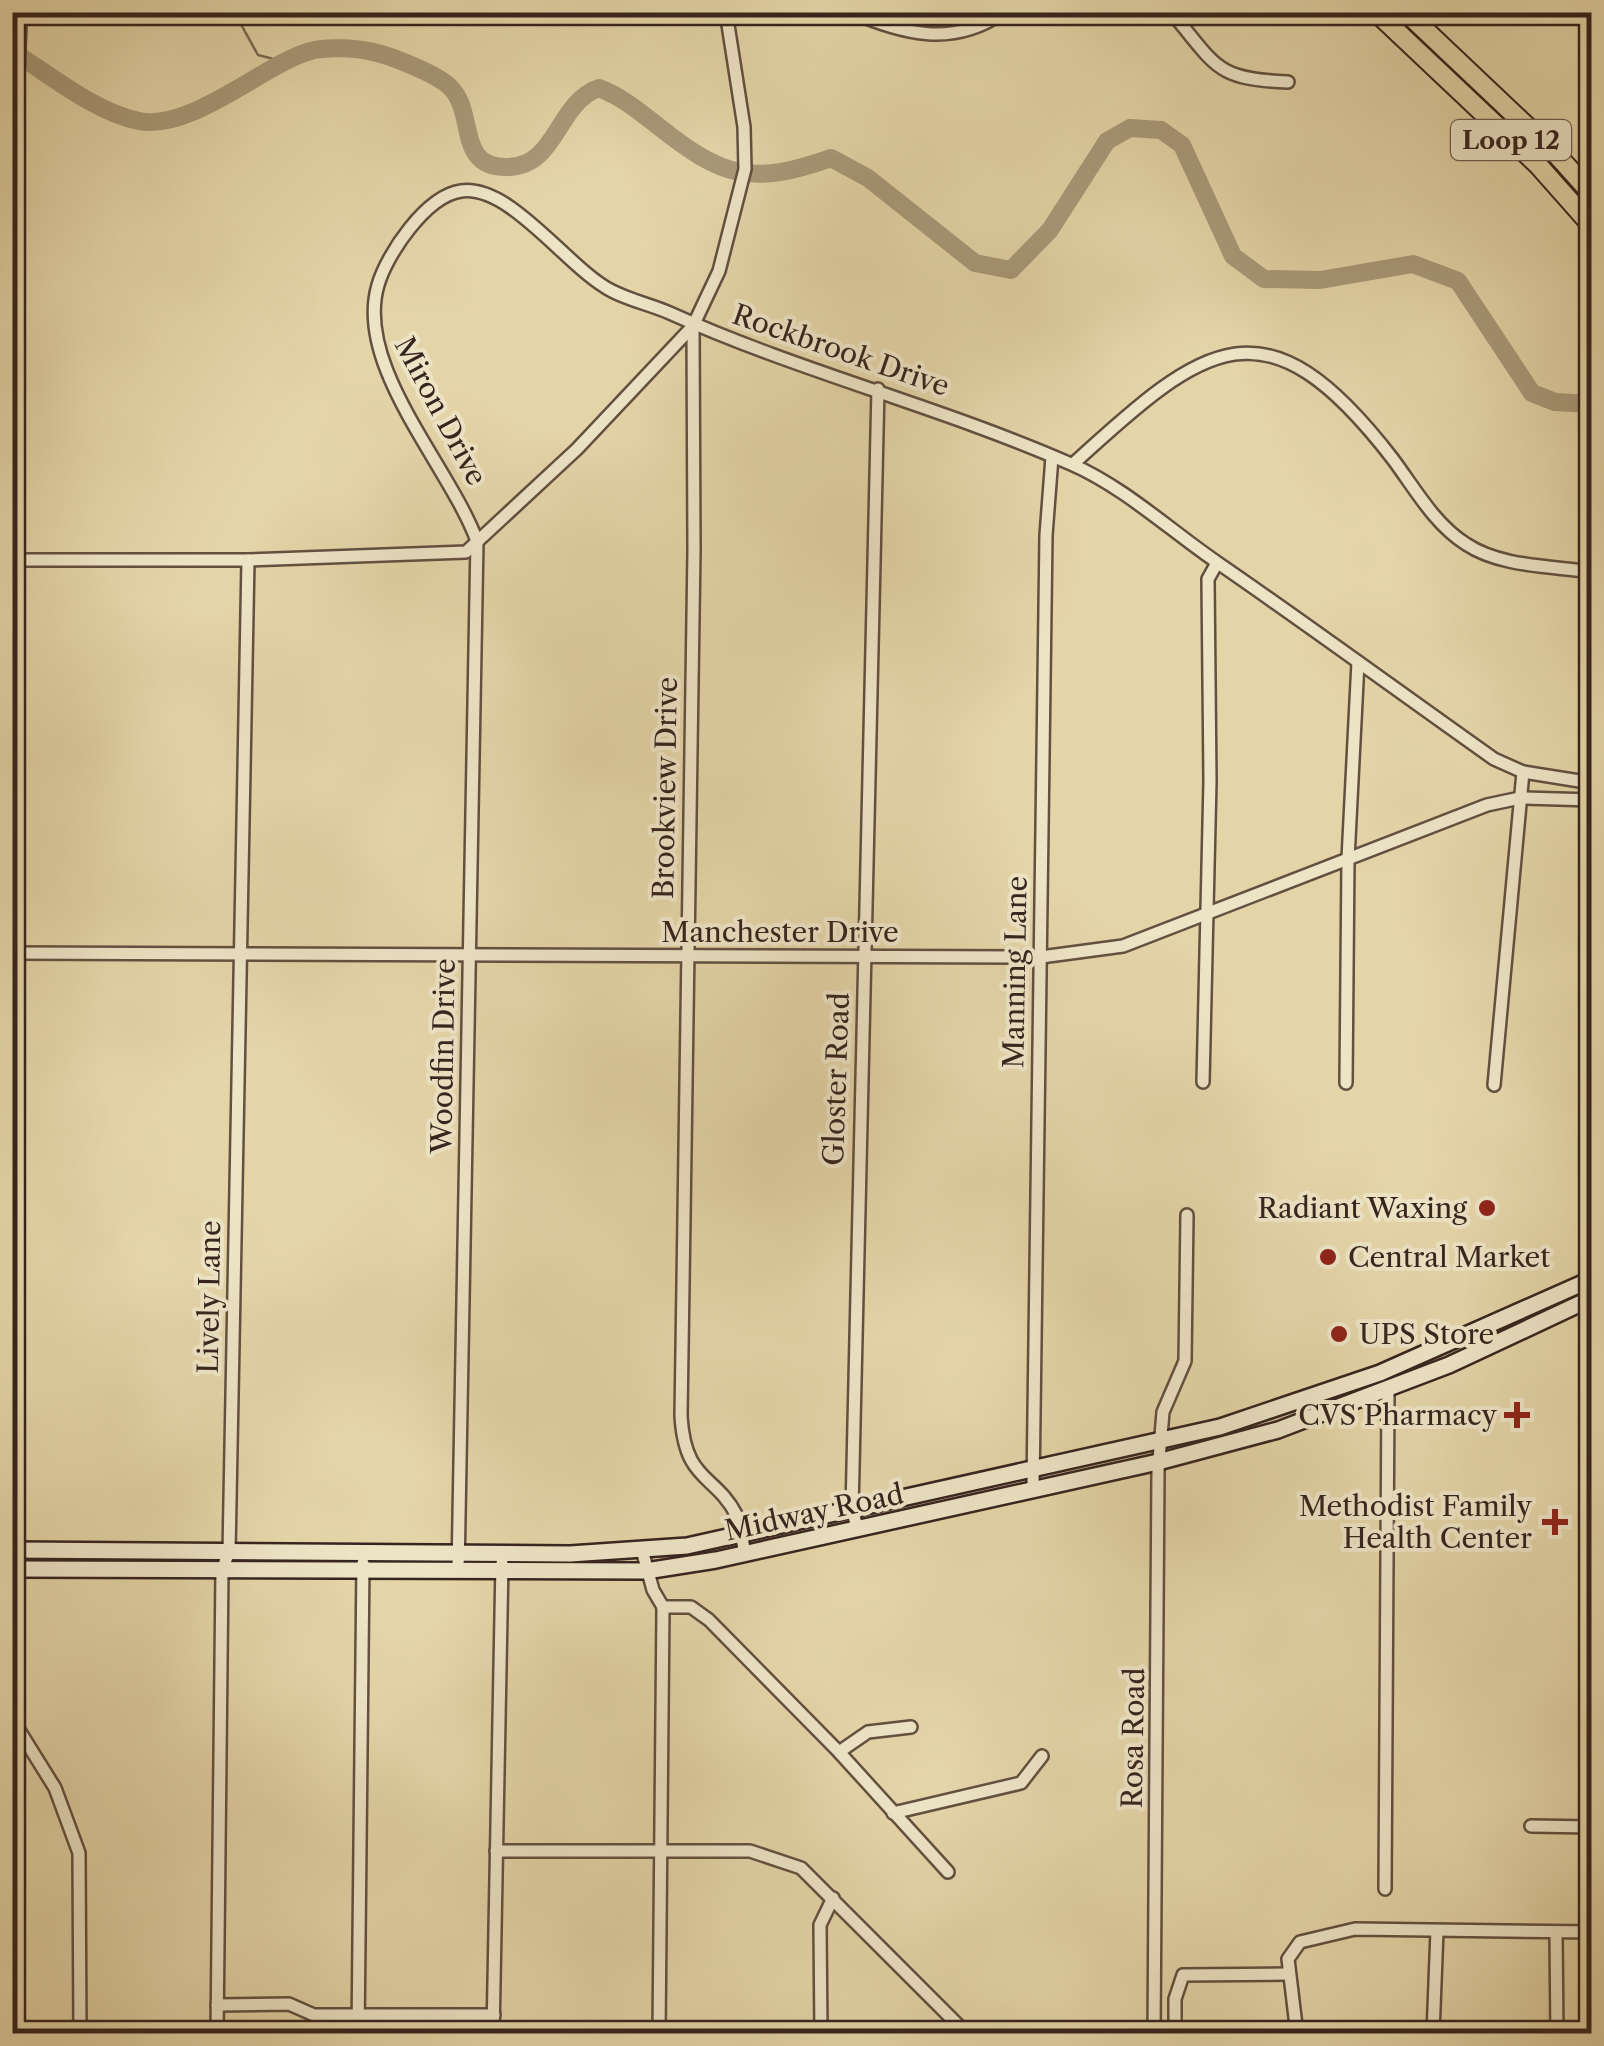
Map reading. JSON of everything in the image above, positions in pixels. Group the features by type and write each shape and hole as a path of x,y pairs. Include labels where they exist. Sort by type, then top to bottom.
{"main road":[{"name":"Loop 12","path":"1376,12 1538,165 1592,226"},
{"name":"Loop 12","path":"1406,12 1556,154 1592,194"},
{"path":"1439,72 1454,57"},
{"name":"Midway Road","path":"12,1569 363,1571 687,1546 1159,1442 1277,1409 1380,1373 1592,1279"},
{"name":"Midway Road","path":"502,1562 646,1571 858,1530 1032,1487 1158,1462 1278,1430 1388,1390 1592,1298"},
{"path":"1483,1328 1491,1346"},
{"path":"1380,1373 1388,1390"},
{"name":"Midway Road","path":"12,1550 363,1552 458,1563"}],"street":[{"path":"12,184 18,12"},
{"name":"Brookview Drive","path":"726,12 744,127 745,169 719,271 693,326 694,550 682,1435 696,1469 732,1508 745,1554"},
{"path":"850,12 918,36 935,36 972,31 1004,12"},
{"path":"1171,12 1215,64 1233,78 1288,82"},
{"name":"Miron Drive","path":"477,541 466,512 374,338 378,282 422,216 459,191 494,198 527,221 582,273 612,291 693,326"},
{"name":"Rockbrook Drive","path":"12,560 248,560 458,554 577,449 693,326 1001,432 1073,464 1494,759 1524,772 1592,783"},
{"path":"1073,464 1200,364 1232,352 1268,355 1303,369 1333,389 1432,512 1464,544 1500,558 1592,572"},
{"name":"Gloster Road","path":"858,1530 852,1510 878,389"},
{"name":"Manning Lane","path":"1032,1487 1046,535 1052,457"},
{"name":"Woodfin Drive","path":"458,1563 477,541"},
{"name":"Lively Lane","path":"217,2034 222,1570 229,1552 248,560"},
{"path":"1203,1082 1208,914 1208,579 1217,563"},
{"path":"1346,1083 1348,859 1358,662"},
{"path":"1494,1084 1524,772"},
{"path":"1520,798 1592,800"},
{"name":"Manchester Drive","path":"12,952 1041,957 1124,946 1473,810 1520,798"},
{"name":"Rosa Road","path":"1154,2034 1158,1462 1163,1412 1185,1361 1187,1215"},
{"path":"1385,1889 1388,1390"},
{"path":"642,1550 646,1571 663,1607 659,2034"},
{"path":"358,2034 363,1552"},
{"path":"494,2034 502,1562"},
{"path":"663,1607 691,1607 708,1620 840,1752 948,1872"},
{"path":"12,1719 56,1788 72,1822 79,1853 80,2034"},
{"path":"840,1752 868,1732 912,1727"},
{"path":"894,1813 1021,1783 1042,1756"},
{"path":"1531,1826 1592,1827"},
{"path":"496,1851 750,1852 781,1860 801,1868 967,2034"},
{"path":"821,2034 820,1925 833,1898"},
{"path":"1298,2034 1288,1974 1292,1947 1308,1940 1354,1929 1592,1932"},
{"path":"1433,2034 1437,1932"},
{"path":"1556,1932 1557,2034"},
{"path":"1175,2034 1175,1999 1183,1975 1288,1974"},
{"path":"217,2005 289,2004 314,2014 358,2016 494,2015"}],"waterway":[{"path":"234,12 258,55 289,63"},
{"path":"12,51 106,110 139,121 160,122 205,106 274,67 314,50 376,53 424,71 451,88 463,111 473,149 490,165 506,167 523,165 536,157 574,107 599,88 623,100 701,157 739,172 780,172 831,158 868,178 975,263 1011,270 1050,230 1107,141 1130,128 1161,130 1182,145 1233,256 1264,279 1320,280 1413,264 1458,281 1532,393 1555,402 1592,404"}],"place":[{"name":"Radiant Waxing","path":"1487,1208"},
{"name":"Central Market","path":"1328,1257"},
{"name":"UPS Store","path":"1339,1334"},
{"name":"CVS Pharmacy","path":"1517,1415"},
{"name":"Methodist Family Health Center","path":"1555,1522"}]}
